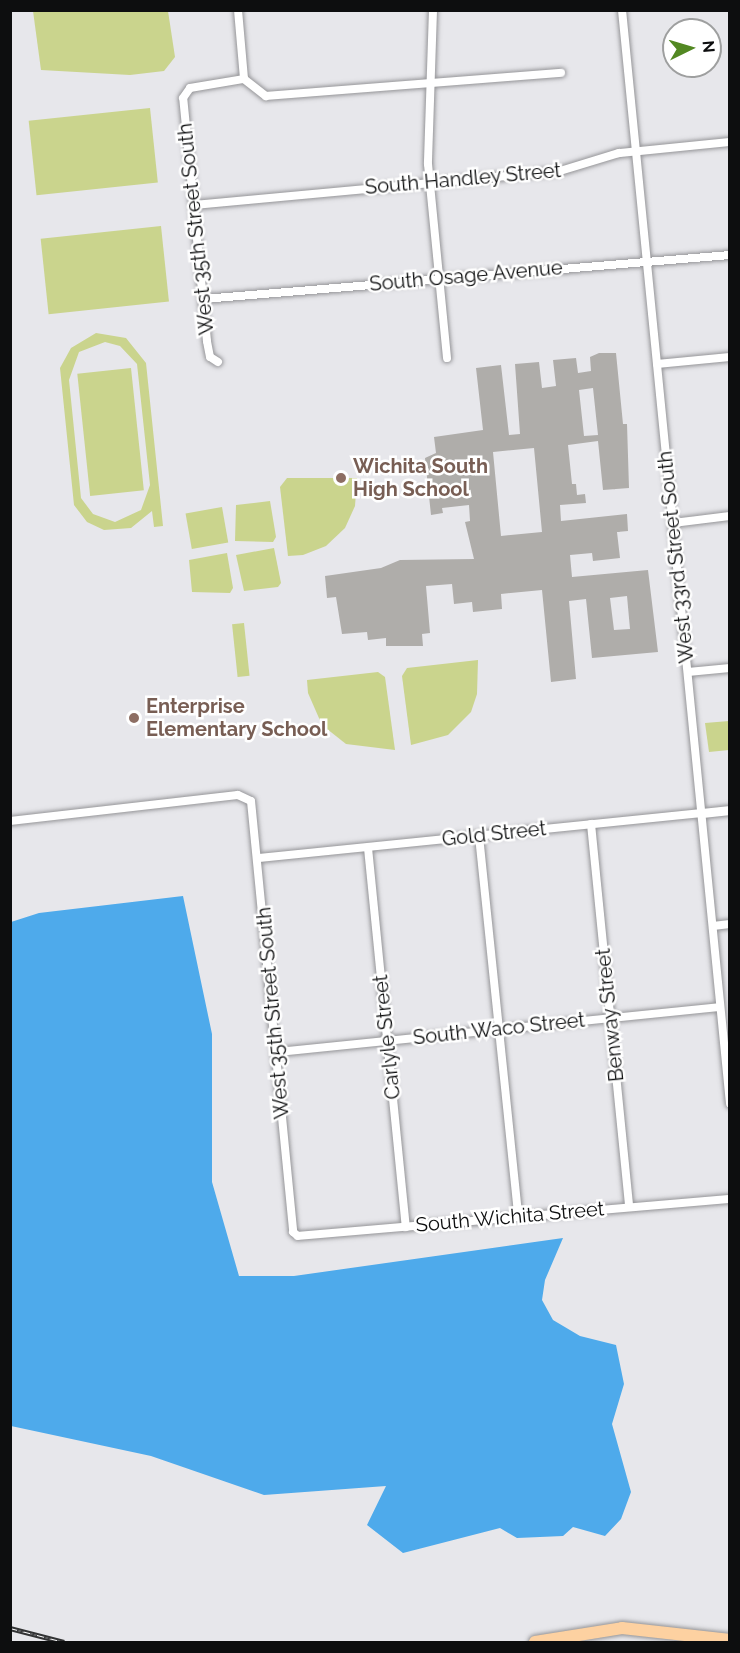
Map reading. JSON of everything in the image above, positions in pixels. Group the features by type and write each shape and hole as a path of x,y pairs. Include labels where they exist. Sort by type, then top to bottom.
{"main road":[{"path":"535,1642 622,1628 729,1640"}],"street":[{"path":"238,10 244,80 256,92 275,98 561,73"},
{"path":"433,10 428,86 429,183 437,279 447,358"},
{"name":"West 33rd Street South","path":"622,10 720,1006 727,1051 729,1104"},
{"name":"West 35th Street South","path":"218,362 210,357 185,91 244,80"},
{"name":"South Handley Street","path":"194,205 560,171 636,151 729,142"},
{"name":"South Osage Avenue","path":"203,299 729,255"},
{"path":"657,364 729,357"},
{"path":"673,523 729,516"},
{"path":"688,672 729,668"},
{"name":"West 35th Street South","path":"10,821 245,796 252,805 259,858 293,1232"},
{"name":"Gold Street","path":"259,858 729,810"},
{"name":"Benway Street","path":"591,824 629,1205"},
{"path":"480,836 518,1216"},
{"name":"Carlyle Street","path":"368,848 406,1227"},
{"path":"712,926 729,924"},
{"name":"South Waco Street","path":"277,1052 720,1006"},
{"name":"South Wichita Street","path":"293,1232 300,1237 629,1205 729,1199"}],"green space":[{"path":"33,11 168,11 175,57 164,71 130,75 41,70"},
{"path":"150,108 158,183 37,195 29,121"},
{"path":"161,226 169,302 49,314 41,239"},
{"path":"96,333 126,338 146,363 163,526 154,527 152,511 131,528 104,530 87,522 74,505 60,368 71,348","holes":["105,342 120,346 137,364 150,485 141,510 115,522 93,514 81,498 69,380 79,352"]},
{"path":"131,368 144,490 90,496 77,374"},
{"path":"287,478 357,478 355,506 345,528 326,546 303,555 288,556 280,487"},
{"path":"270,501 276,537 273,542 235,541 236,505"},
{"path":"222,507 228,542 192,549 186,513"},
{"path":"274,548 281,583 278,587 244,591 236,555"},
{"path":"227,553 233,588 230,593 192,592 189,560"},
{"path":"244,623 250,676 238,677 232,624"},
{"path":"478,660 477,694 471,712 448,735 411,745 402,676 407,668"},
{"path":"378,672 385,677 395,750 346,744 322,725 308,693 307,680"},
{"path":"729,721 729,750 709,752 705,723"}],"water":[{"path":"183,896 212,1034 212,1182 239,1276 294,1276 563,1238 545,1280 542,1300 553,1320 580,1336 616,1345 624,1384 612,1424 631,1492 621,1519 605,1536 573,1527 563,1536 517,1538 500,1528 403,1553 367,1525 386,1486 264,1495 151,1456 11,1426 11,922 39,913"}],"building":[{"name":"Wichita South High School","path":"599,353 616,353 623,424 627,424 629,488 603,490 598,441 568,445 572,484 576,484 577,495 585,494 586,503 560,505 561,521 627,514 628,531 617,532 620,558 593,561 592,553 570,555 572,577 648,570 658,652 592,658 586,599 569,601 576,679 551,682 542,590 501,594 502,609 473,612 472,602 454,604 452,584 426,586 430,633 422,634 423,646 386,646 386,638 368,640 367,632 342,634 336,597 327,598 325,576 381,568 400,560 474,559 465,522 470,521 469,505 442,508 443,513 431,515 425,458 436,453 434,437 483,430 476,368 501,365 509,435 520,434 515,364 539,362 542,388 556,386 553,360 576,358 578,373 591,371 590,357","holes":["593,388 598,435 584,436 579,390","534,448 542,532 501,536 493,452","627,596 630,629 614,630 610,598"]}],"railway":[{"path":"10,1628 64,1642"}],"place":[{"name":"Wichita South High School","path":"341,478"},
{"name":"Enterprise Elementary School","path":"134,718"}]}
